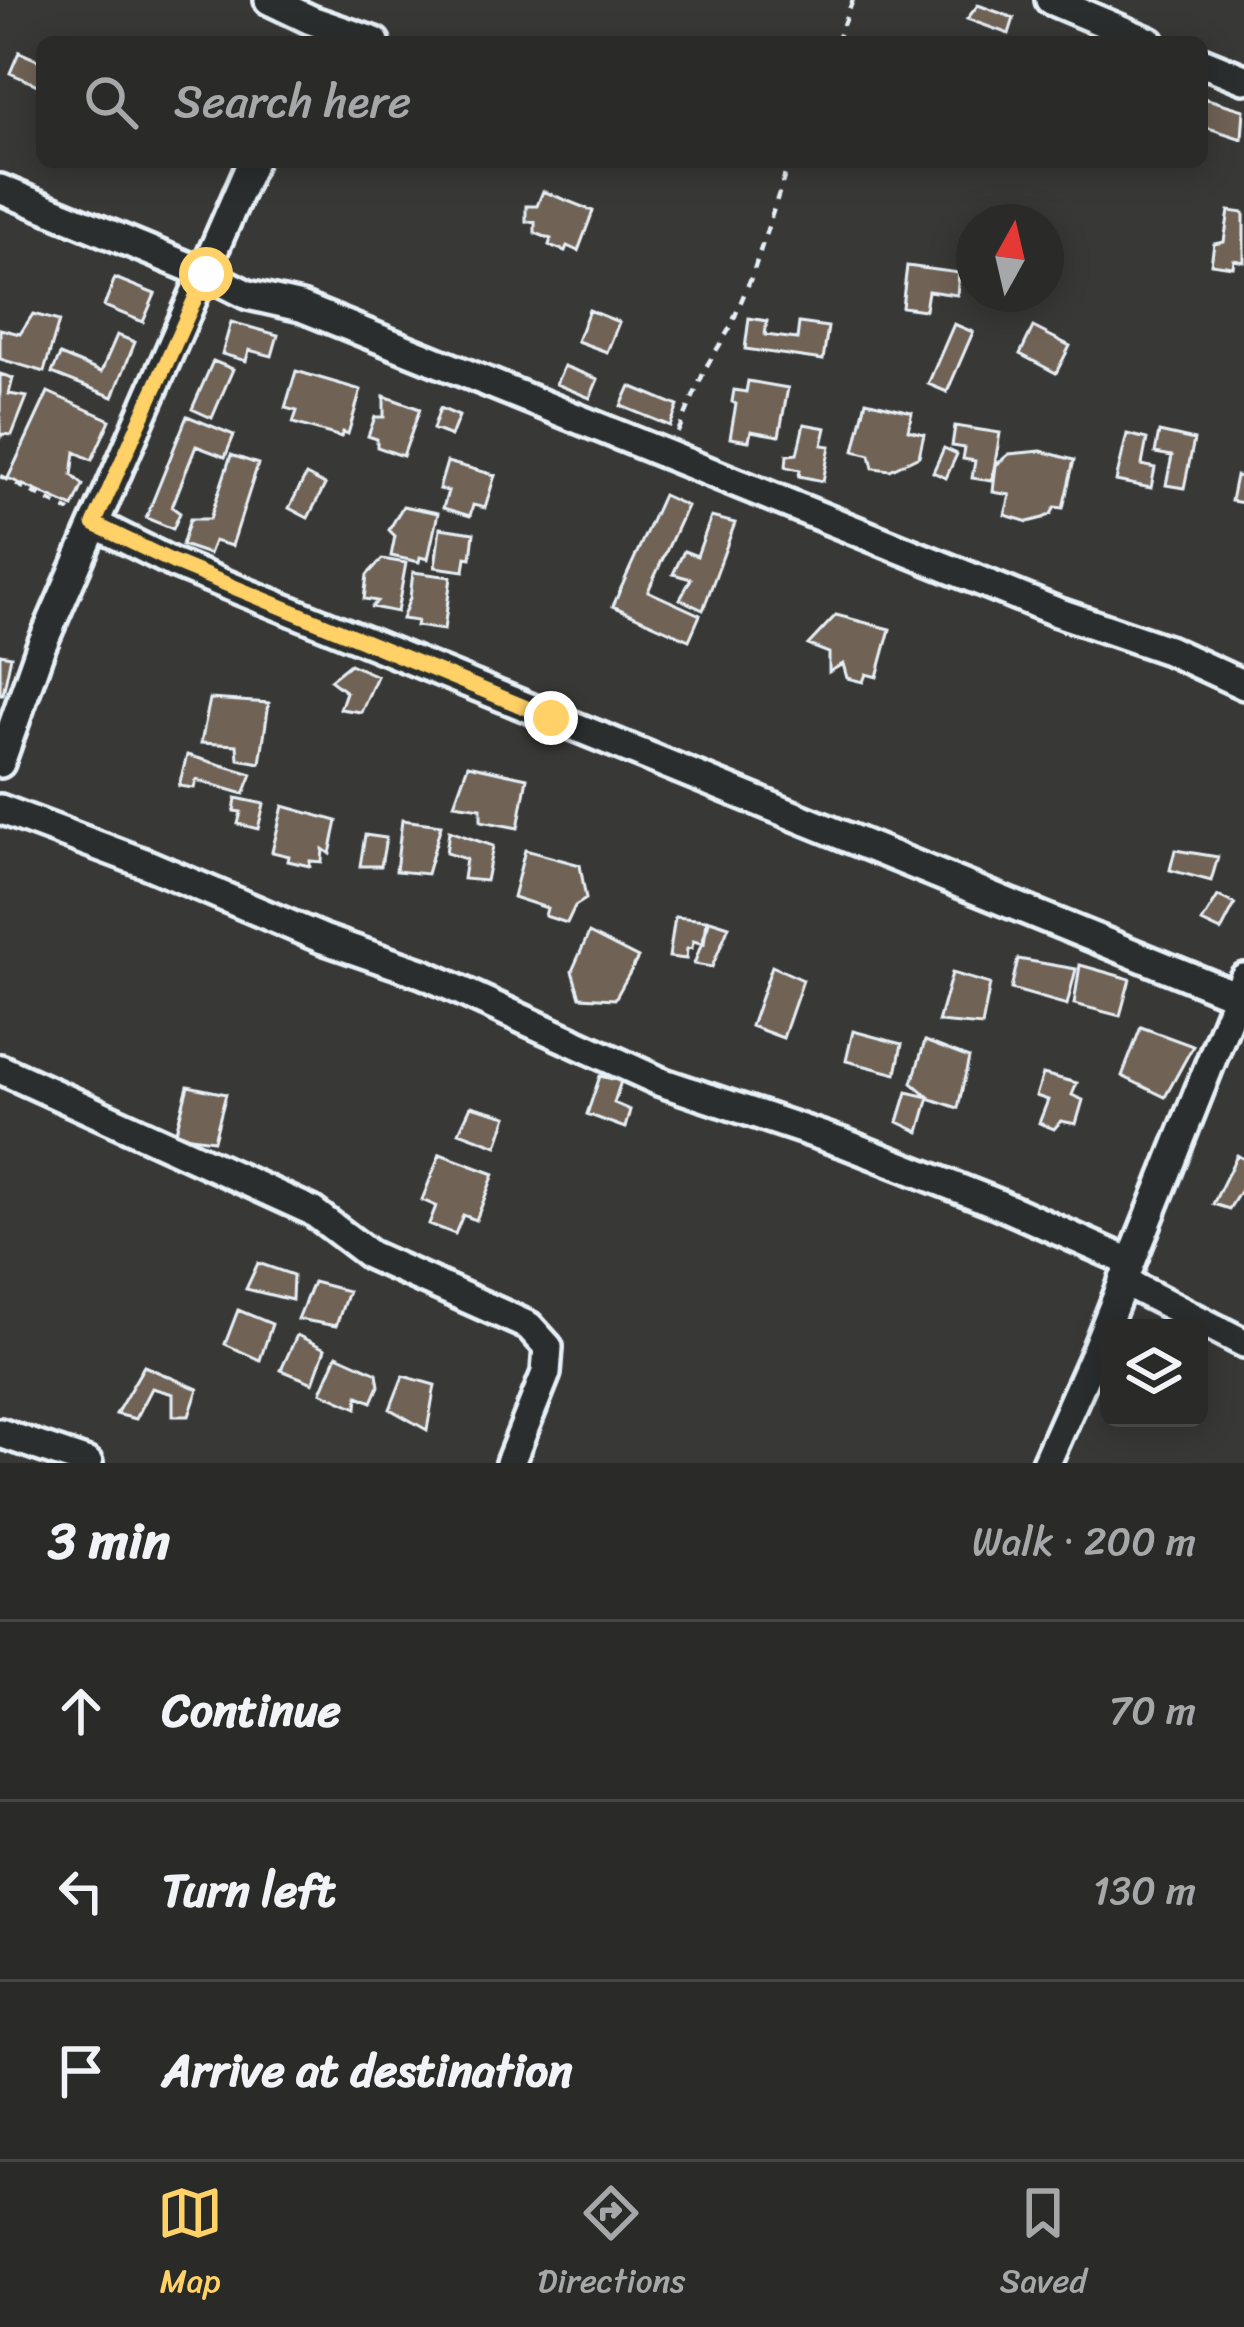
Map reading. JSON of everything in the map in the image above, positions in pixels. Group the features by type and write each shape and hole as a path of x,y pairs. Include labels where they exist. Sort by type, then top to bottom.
{"street":[{"path":"269,0 358,36"},
{"path":"1050,0 1136,36"},
{"path":"1208,64 1244,79"},
{"path":"0,763 40,649 250,168"},
{"path":"0,189 248,295 301,308 1057,612 1168,650 1244,685"},
{"path":"94,524 227,585 1240,987 1097,1348 1046,1463"},
{"path":"0,809 147,864 323,939 424,974 662,1082 846,1144 996,1203 1126,1272 1244,1343"},
{"path":"0,1069 312,1211 370,1255 530,1326 548,1347 546,1373 510,1463"},
{"path":"0,1433 88,1463"}],"path":[{"path":"838,36 853,0"},
{"path":"668,454 754,274 787,168"},
{"path":"0,476 94,524"}],"building":[{"path":"978,5 1014,18 1009,34 967,19"},
{"path":"19,52 36,59 36,84 10,73"},
{"path":"1208,99 1244,110 1242,139 1208,128"},
{"path":"543,191 593,211 578,251 549,245 551,239 535,233 535,222 526,222 526,206 537,206"},
{"path":"1229,211 1244,213 1244,262 1234,260 1233,267 1211,264 1214,244 1224,242"},
{"path":"907,266 956,273 956,295 928,291 925,310 902,307"},
{"path":"115,278 155,294 143,322 104,306"},
{"path":"589,310 619,322 607,352 577,341"},
{"path":"33,314 59,321 44,372 0,359 0,329 20,334"},
{"path":"749,318 767,321 765,335 797,339 799,323 828,327 823,360 745,349"},
{"path":"231,322 278,335 272,356 249,350 246,361 222,354"},
{"path":"954,324 973,332 947,392 928,384"},
{"path":"1033,327 1070,346 1056,373 1020,354"},
{"path":"117,335 135,342 113,397 52,373 60,355 101,372"},
{"path":"213,361 233,369 212,418 192,409"},
{"path":"564,366 598,379 590,398 556,384"},
{"path":"296,371 361,390 348,434 343,432 341,437 293,423 297,411 285,408"},
{"path":"0,374 13,378 9,394 27,397 12,435 2,434 0,440"},
{"path":"748,381 788,388 779,436 751,431 749,441 730,438 734,390 746,392"},
{"path":"630,386 678,406 670,426 621,406"},
{"path":"48,392 110,420 92,460 75,452 72,475 83,485 73,507 8,478"},
{"path":"384,396 420,409 403,456 377,447 377,439 368,436 375,417 384,417"},
{"path":"866,401 912,412 908,430 924,434 919,456 890,470 873,468 870,455 854,451"},
{"path":"440,408 459,416 451,436 433,429"},
{"path":"187,416 234,435 225,457 196,446 172,507 180,513 173,529 146,518"},
{"path":"804,424 826,428 822,445 830,446 823,481 799,476 800,470 786,467 787,455 797,454"},
{"path":"955,426 1000,433 992,481 972,478 975,461 963,459 965,448 952,446"},
{"path":"1159,432 1194,440 1184,488 1166,485 1172,456 1155,453"},
{"path":"1127,434 1147,439 1142,465 1155,468 1151,488 1116,481"},
{"path":"944,448 957,454 946,478 933,472"},
{"path":"1041,451 1074,460 1063,508 1055,507 1051,514 1028,522 1005,515 1010,495 993,492 996,465 1009,454"},
{"path":"231,455 258,464 232,546 214,541 209,554 182,545 190,519 210,519"},
{"path":"447,462 495,475 485,508 473,505 470,516 443,508 448,491 439,489"},
{"path":"306,475 325,485 308,518 289,508"},
{"path":"1236,476 1244,477 1244,503 1231,501"},
{"path":"663,495 687,506 648,591 700,615 689,640 613,606"},
{"path":"403,506 438,513 428,559 420,557 419,562 391,556 395,536 389,530"},
{"path":"711,517 735,523 703,610 680,599 691,579 673,574 684,551 697,556"},
{"path":"440,528 474,533 464,571 435,567"},
{"path":"382,559 406,563 397,612 372,607 377,601 364,599 367,575"},
{"path":"413,572 451,577 444,630 402,619"},
{"path":"836,615 890,629 877,677 866,674 863,682 847,678 843,664 829,672 829,653 808,645"},
{"path":"0,654 11,656 3,694 0,694"},
{"path":"350,664 377,676 361,712 340,709 346,692 330,680"},
{"path":"210,699 269,703 260,763 238,759 237,745 201,743"},
{"path":"187,755 252,774 244,794 196,780 194,788 179,786"},
{"path":"468,765 527,778 518,828 481,821 481,808 454,804"},
{"path":"236,798 264,804 258,829 238,824 241,812 234,811"},
{"path":"283,806 337,821 330,854 323,849 322,862 310,861 310,866 272,852"},
{"path":"402,820 441,825 427,874 396,871"},
{"path":"449,831 493,846 486,881 463,879 466,859 446,853"},
{"path":"365,835 386,838 381,866 360,866"},
{"path":"525,850 580,865 586,899 575,906 567,923 545,916 547,908 513,897"},
{"path":"1175,850 1218,857 1211,881 1170,870"},
{"path":"1218,896 1235,904 1221,931 1202,922"},
{"path":"675,917 707,920 704,944 693,941 686,959 669,957"},
{"path":"710,920 729,926 712,967 694,964"},
{"path":"589,933 638,958 615,999 580,997 572,971"},
{"path":"1018,959 1076,969 1067,1005 1011,989"},
{"path":"1080,965 1130,979 1120,1016 1074,1004"},
{"path":"772,966 803,980 783,1038 751,1026"},
{"path":"952,973 990,984 982,1026 938,1022"},
{"path":"1141,1027 1193,1046 1165,1097 1122,1076"},
{"path":"853,1031 902,1044 896,1074 846,1061"},
{"path":"925,1041 969,1058 958,1108 931,1099 912,1083"},
{"path":"1043,1074 1077,1083 1072,1095 1083,1100 1076,1124 1061,1121 1054,1129 1039,1123 1048,1100 1036,1096"},
{"path":"600,1076 621,1081 614,1103 630,1110 625,1128 587,1114"},
{"path":"188,1086 226,1094 214,1140 175,1135"},
{"path":"907,1092 929,1097 919,1132 898,1122"},
{"path":"471,1106 507,1116 497,1146 459,1132"},
{"path":"440,1154 494,1174 476,1220 463,1215 455,1234 429,1224 436,1206 422,1200"},
{"path":"1237,1155 1244,1159 1244,1185 1229,1209 1213,1204"},
{"path":"258,1263 293,1275 292,1300 246,1289"},
{"path":"313,1282 348,1291 336,1326 298,1319"},
{"path":"238,1310 272,1324 260,1360 225,1344"},
{"path":"297,1335 325,1349 313,1383 281,1370"},
{"path":"337,1355 377,1373 379,1386 372,1402 358,1396 357,1408 321,1392"},
{"path":"144,1366 198,1389 189,1416 173,1416 173,1394 152,1388 136,1419 116,1414"},
{"path":"403,1376 435,1385 427,1430 390,1409"}],"route":[{"path":"206,274 94,524 173,562 551,718"}]}
